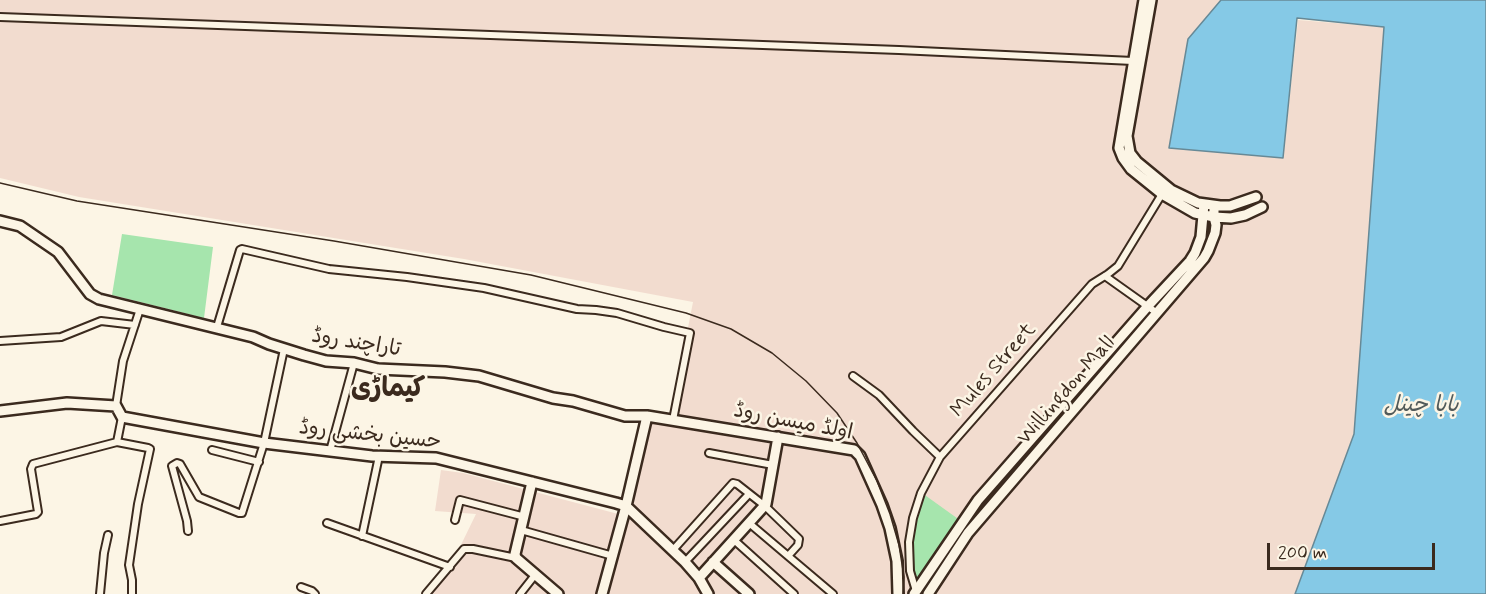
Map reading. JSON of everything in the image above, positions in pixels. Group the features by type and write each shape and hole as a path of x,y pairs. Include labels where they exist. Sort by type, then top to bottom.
{"street":[{"path":"1144,0 1119,148 1123,158 1131,169 1162,194 1195,213 1232,218 1262,207"},
{"path":"1151,0 1127,136 1130,153 1137,162 1171,190 1198,203 1230,206 1256,197"},
{"path":"0,17 899,50 1133,61"},
{"name":"Mules Street","path":"917,592 910,571 909,542 913,518 921,494 940,457 1092,284 1118,266 1162,194"},
{"name":"Willingdon Mall","path":"917,592 978,500 1190,261 1201,237 1203,215 1209,205"},
{"name":"Willingdon Mall","path":"928,594 968,533 1204,258 1216,225 1209,205"},
{"name":"تاراچند روڈ","path":"0,221 20,226 58,252 90,294 99,298 217,327 326,361 354,363 378,369 478,376 625,416 647,416"},
{"path":"217,327 242,249 328,269 484,288 577,309 617,313 690,333 673,420"},
{"path":"1105,276 1157,313"},
{"path":"117,442 122,417 116,406 123,361 140,309"},
{"path":"0,342 61,337 101,321 135,325"},
{"path":"188,531 172,466 180,464 199,497 239,513 244,511 264,443 284,349"},
{"path":"330,451 354,363"},
{"path":"853,376 879,395 940,457"},
{"path":"0,411 67,403 116,406"},
{"path":"602,594 647,416"},
{"name":"اولڈ میسن روڈ","path":"647,416 849,448 858,453 882,505 894,545 898,594"},
{"name":"حسین بخشی روڈ","path":"122,417 264,443 379,456 436,458 626,506"},
{"path":"699,578 765,506 778,437"},
{"path":"0,521 38,512 31,469 33,464 117,442 148,448 150,451 138,504 129,565 132,594"},
{"path":"212,450 258,462"},
{"path":"708,453 773,465"},
{"path":"362,536 379,456"},
{"path":"516,558 516,549 532,482"},
{"path":"673,550 731,483 737,484 765,506 799,539 798,544 788,556"},
{"path":"686,562 748,494"},
{"path":"456,520 460,501 525,516"},
{"path":"626,506 686,562 708,594"},
{"path":"748,523 833,594"},
{"path":"327,524 450,567"},
{"path":"521,530 613,556"},
{"path":"100,594 108,535"},
{"path":"734,540 794,594"},
{"path":"426,594 464,549 468,548 516,558 558,594"},
{"path":"713,562 749,594"},
{"path":"519,594 535,575"},
{"path":"301,586 315,594"}],"shaded area":[{"path":"0,0 1221,0 1188,39 1283,158 1298,20 1384,27 1354,434 1295,594 426,594 458,551 476,514 435,511 441,470 463,473 622,515 641,416 670,420 693,302 464,259 79,197 0,178"}],"green space":[{"path":"122,234 213,247 204,318 112,295"},
{"path":"922,493 961,521 917,589 911,570 910,541"}],"water":[{"name":"بابا چینل","path":"1221,0 1486,0 1486,594 1295,594 1354,434 1384,27 1297,18 1283,158 1169,148 1188,39"}],"railway":[{"path":"0,183 77,201 334,241 531,275 686,313 731,329 772,353 806,381 837,413 857,443 877,481 890,514 899,545 904,577 903,594"}],"district":[{"name":"کیماڑی","path":"388,390"}]}
